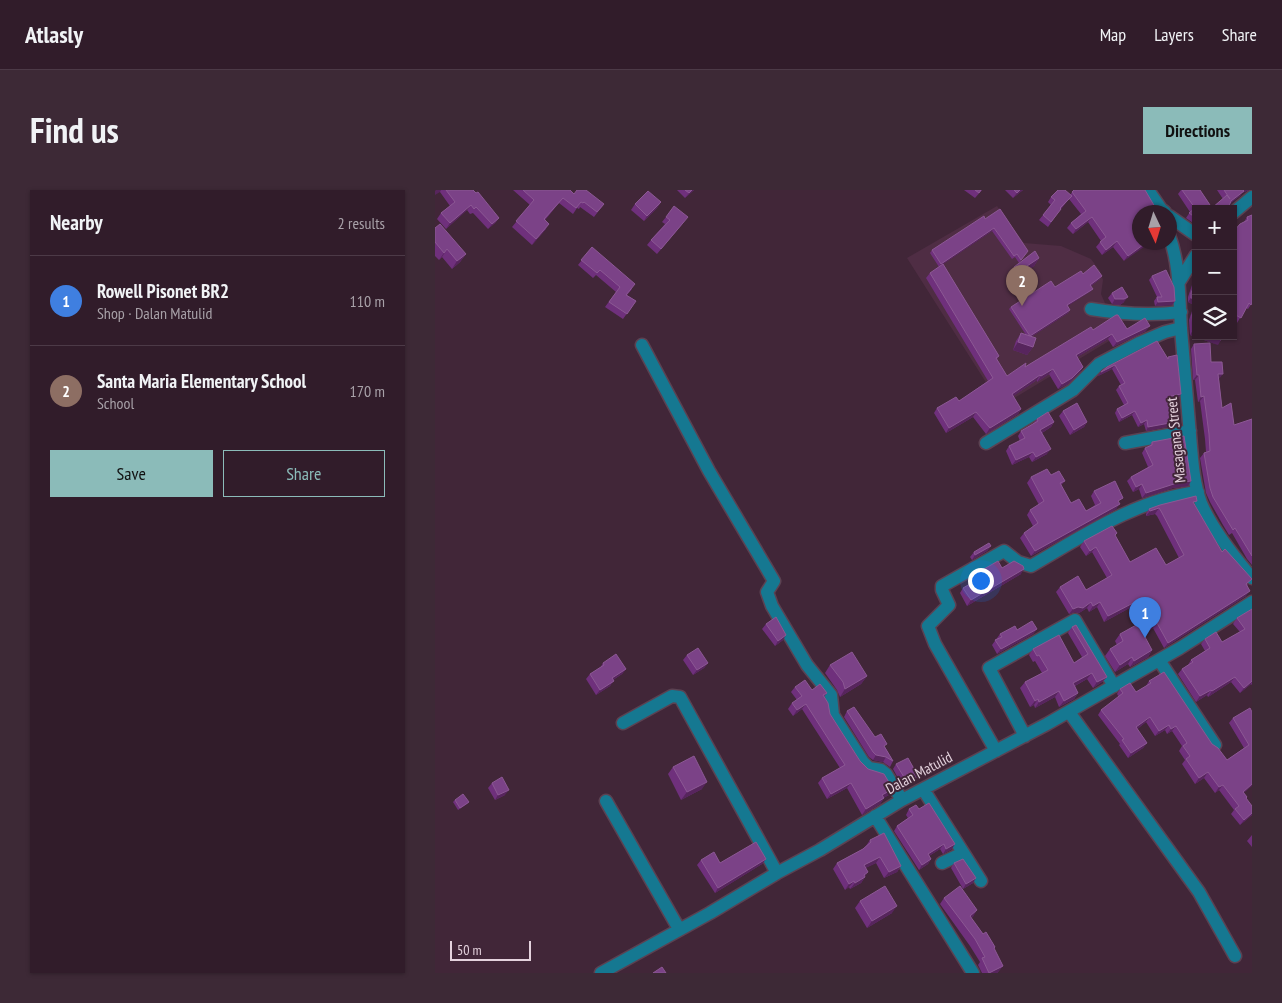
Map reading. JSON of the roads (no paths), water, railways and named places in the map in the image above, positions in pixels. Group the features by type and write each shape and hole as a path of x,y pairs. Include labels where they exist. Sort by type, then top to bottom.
{"street":[{"path":"1148,190 1159,205"},
{"path":"1237,210 1252,197"},
{"path":"1177,221 1192,232"},
{"name":"Masagana Street","path":"1174,250 1179,282 1193,469 1198,492 1211,521 1237,560 1252,578"},
{"path":"1179,282 1192,261"},
{"path":"1091,309 1155,315 1181,312"},
{"path":"986,443 1073,390 1099,364 1139,343 1165,332 1181,328"},
{"path":"642,345 709,471 774,580 767,592 772,606 807,665 831,695 833,715 863,762 869,768 881,770 886,774 902,800"},
{"path":"1125,443 1190,431"},
{"path":"996,751 935,644 928,626 949,605 942,586 1004,551 1018,562 1031,566 1103,525 1141,506 1198,492"},
{"name":"Dalan Matulid","path":"601,973 820,850 902,800 1069,712 1159,660 1252,602"},
{"path":"1025,736 989,668 1075,620 1114,686"},
{"path":"1159,660 1215,745"},
{"path":"623,723 672,696 679,696 777,873"},
{"path":"1069,712 1199,892 1235,956"},
{"path":"923,789 981,881"},
{"path":"606,801 679,929"},
{"path":"875,816 973,973"},
{"path":"942,863 963,853"}],"place":[{"name":"Santa Maria Elementary School","path":"1022,306"},
{"name":"Rowell Pisonet BR2","path":"1145,638"}]}
